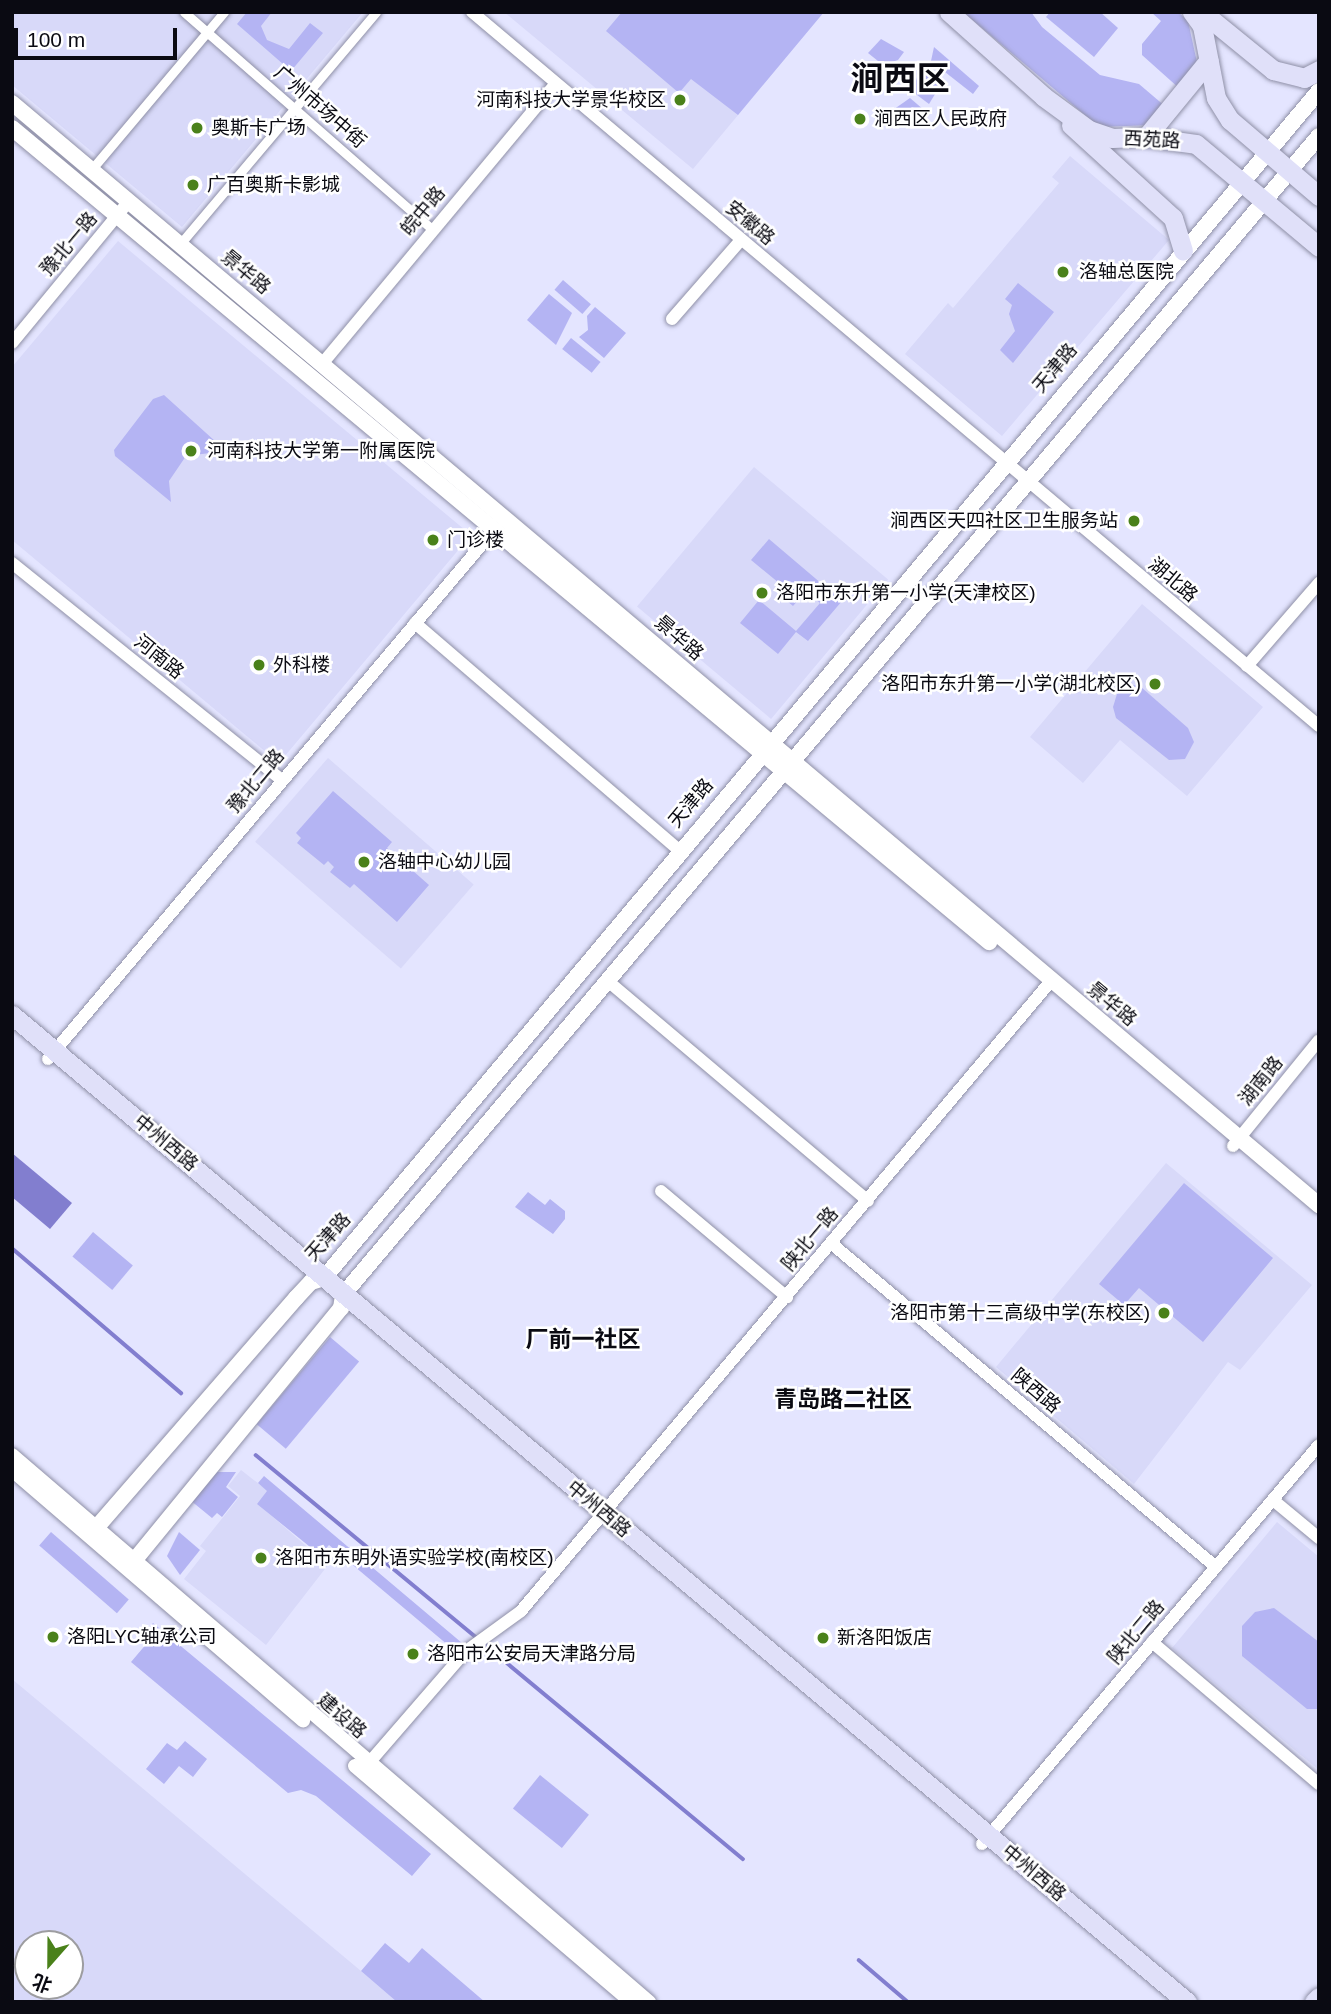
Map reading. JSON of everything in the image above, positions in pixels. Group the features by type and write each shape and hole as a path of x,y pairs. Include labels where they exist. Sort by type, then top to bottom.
{"main road":[{"name":"西苑路","path":"949,12 1044,97 1089,130 1112,138 1146,137 1196,144 1319,247"},
{"path":"1192,12 1202,26 1216,98 1230,120 1319,196"},
{"path":"1202,12 1273,70 1304,78 1319,70"},
{"path":"1146,137 1209,60"},
{"name":"天津路","path":"93,1531 318,1280 1319,91"},
{"path":"1044,97 1095,151 1173,218 1182,251"},
{"name":"景华路","path":"12,103 322,364 765,748"},
{"name":"景华路","path":"12,128 495,529 788,767 1236,1142 1319,1218"},
{"path":"132,1563 342,1301 1319,136"},
{"name":"中州西路","path":"12,1015 51,1055 342,1301 986,1840 1187,2002"},
{"name":"中州西路","path":"12,1029 51,1055"},
{"name":"景华路","path":"1236,1142 1319,1205"},
{"name":"中州西路","path":"986,1840 1170,2002"},
{"path":"1314,2002 1319,1997"}],"street":[{"name":"广州市场中街","path":"184,12 432,229"},
{"path":"91,170 225,12"},
{"path":"180,244 376,12"},
{"name":"安徽路","path":"472,12 1005,461"},
{"name":"皖中路","path":"322,364 555,84"},
{"name":"豫北一路","path":"12,343 129,201"},
{"path":"672,319 740,240"},
{"name":"湖北路","path":"1005,461 1319,726"},
{"name":"豫北二路","path":"51,1055 495,529"},
{"name":"河南路","path":"12,563 282,780"},
{"path":"1247,666 1319,583"},
{"path":"415,623 679,850"},
{"path":"609,982 868,1201"},
{"name":"陕北一路","path":"368,1764 466,1651 521,1611 1048,985"},
{"name":"湖南路","path":"1236,1142 1319,1040"},
{"path":"661,1191 787,1297"},
{"name":"陕西路","path":"832,1244 1216,1567"},
{"name":"陕北二路","path":"986,1840 1319,1445"},
{"name":"建设路","path":"12,1455 93,1531"},
{"name":"建设路","path":"12,1470 132,1563 649,2002"},
{"path":"1273,1500 1319,1538"},
{"name":"建设路","path":"132,1563 631,2002"},
{"path":"1153,1642 1319,1784"}],"shaded area":[{"path":"12,12 363,12 182,227 12,85"},
{"path":"247,12 272,12 261,26 267,40 289,49 310,23 323,33 291,71 237,24"},
{"name":"河南科技大学景华校区","path":"504,12 824,12 693,169"},
{"path":"622,12 824,12 738,115 691,79 679,93 606,31"},
{"path":"963,12 1031,12 1042,27 1100,75 1139,84 1166,107 1180,89 1142,55 1142,44 1161,21 1151,12 1178,12 1188,21 1198,67 1153,125 1099,127"},
{"path":"1050,12 1100,12 1118,28 1094,57 1046,17"},
{"path":"881,39 904,52 898,60 883,65 868,53"},
{"path":"934,47 979,86 973,94 931,61"},
{"path":"920,66 940,86 929,104 913,92"},
{"path":"910,98 924,110 908,125 890,112"},
{"name":"洛轴总医院","path":"1070,156 1169,240 1002,436 905,354 948,303 953,308 1059,183 1052,177"},
{"name":"河南科技大学第一附属医院","path":"118,241 471,535 279,763 12,540 12,367"},
{"path":"563,280 591,304 582,314 554,290"},
{"path":"1018,283 1054,312 1013,363 1000,350 1015,331 1009,314 1012,305 1005,299"},
{"path":"549,294 572,313 556,345 527,320"},
{"path":"595,307 626,333 604,358 579,337 588,330 587,316"},
{"path":"571,338 601,362 592,373 562,349"},
{"path":"164,395 226,451 186,456 169,481 171,502 115,456 114,450 153,399"},
{"name":"洛阳市东升第一小学(天津校区)","path":"754,467 888,579 771,719 637,606"},
{"path":"769,539 842,601 808,641 796,632 778,654 740,623 759,600 796,631 820,603 806,591 793,606 774,590 779,583 751,560"},
{"name":"洛阳市东升第一小学(湖北校区)","path":"1142,604 1263,707 1187,796 1120,740 1083,783 1030,737"},
{"path":"1134,685 1141,687 1188,728 1194,742 1185,759 1169,760 1116,718 1113,707 1117,694"},
{"name":"洛轴中心幼儿园","path":"328,758 474,885 401,968 255,842"},
{"path":"333,791 392,842 387,848 429,885 397,922 354,884 350,888 330,872 334,867 328,861 324,865 297,843 301,838 296,833"},
{"path":"12,1153 72,1203 50,1229 12,1197"},
{"name":"洛阳市第十三高级中学(东校区)","path":"1166,1163 1312,1285 1240,1370 1228,1362 1134,1484 996,1367"},
{"path":"1184,1183 1273,1258 1203,1342 1139,1288 1124,1305 1099,1284"},
{"path":"528,1192 545,1205 550,1199 565,1211 565,1219 553,1234 515,1207"},
{"path":"93,1232 133,1265 112,1290 72,1257"},
{"path":"330,1337 359,1361 286,1449 257,1424"},
{"name":"洛阳市东明外语实验学校(南校区)","path":"241,1470 268,1491 258,1504 328,1565 266,1645 184,1579 206,1551 200,1546 240,1496 228,1486"},
{"path":"216,1472 236,1472 226,1487 238,1497 222,1517 217,1513 212,1518 190,1500"},
{"path":"264,1476 462,1643 455,1651 329,1545 320,1555 257,1504 267,1491 258,1483"},
{"path":"1277,1522 1319,1557 1319,1770 1172,1648"},
{"path":"51,1532 129,1600 117,1613 39,1546"},
{"path":"179,1532 200,1550 180,1575 167,1556"},
{"path":"1274,1608 1319,1642 1319,1709 1307,1709 1242,1656 1242,1626 1255,1612"},
{"path":"153,1623 431,1854 412,1876 316,1796 301,1790 288,1793 131,1662 148,1642 142,1637"},
{"path":"12,1679 361,1971 397,2002 12,2002"},
{"path":"185,1741 207,1759 193,1777 179,1766 164,1784 146,1769 167,1743 177,1750"},
{"path":"540,1775 589,1815 562,1848 513,1808"},
{"path":"385,1943 409,1963 422,1948 485,2002 397,2002 361,1971"}],"waterway":[{"path":"12,1248 181,1393"},
{"path":"256,1455 477,1638"},
{"path":"483,1643 743,1859"},
{"path":"859,1960 908,2002"}],"place":[{"name":"河南科技大学景华校区","path":"680,100"},
{"name":"涧西区人民政府","path":"860,119"},
{"name":"奥斯卡广场","path":"197,128"},
{"name":"广百奥斯卡影城","path":"193,185"},
{"name":"洛轴总医院","path":"1063,272"},
{"name":"河南科技大学第一附属医院","path":"191,451"},
{"name":"涧西区天四社区卫生服务站","path":"1134,521"},
{"name":"门诊楼","path":"433,540"},
{"name":"洛阳市东升第一小学(天津校区)","path":"762,593"},
{"name":"外科楼","path":"259,665"},
{"name":"洛阳市东升第一小学(湖北校区)","path":"1155,684"},
{"name":"洛轴中心幼儿园","path":"364,862"},
{"name":"洛阳市第十三高级中学(东校区)","path":"1164,1313"},
{"name":"洛阳市东明外语实验学校(南校区)","path":"261,1558"},
{"name":"洛阳LYC轴承公司","path":"53,1637"},
{"name":"新洛阳饭店","path":"823,1638"},
{"name":"洛阳市公安局天津路分局","path":"413,1654"}],"district":[{"name":"涧西区","path":"900,79"},
{"name":"厂前一社区","path":"583,1339"},
{"name":"青岛路二社区","path":"843,1399"}]}
